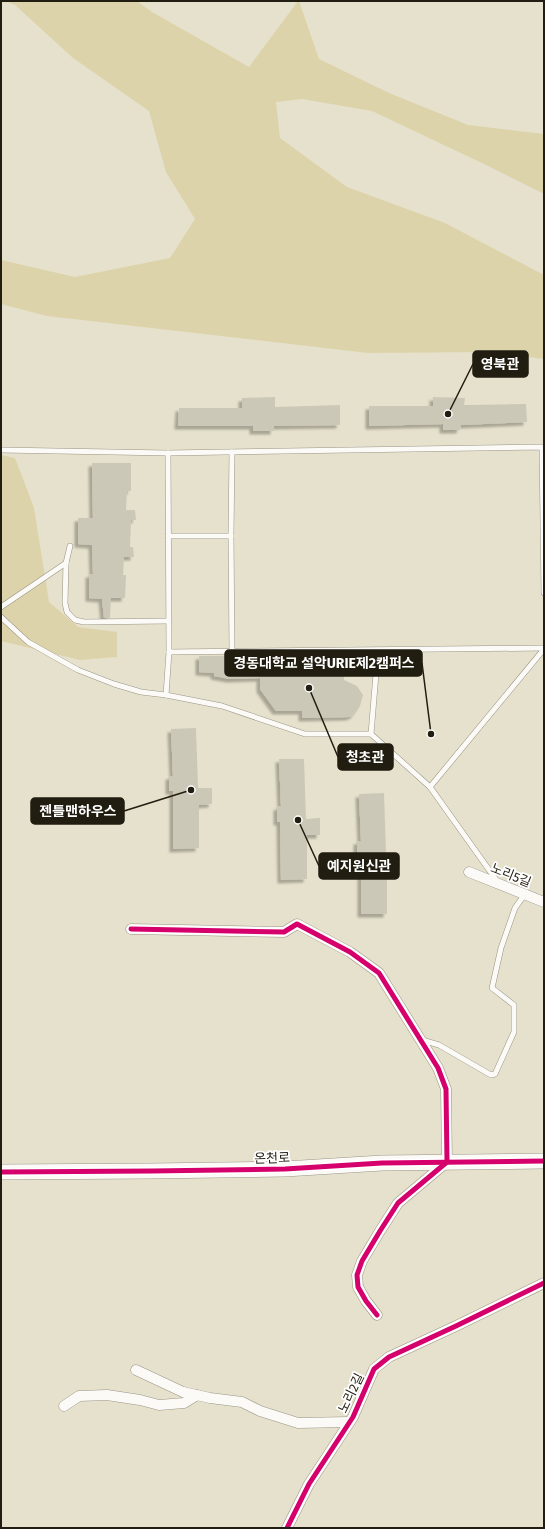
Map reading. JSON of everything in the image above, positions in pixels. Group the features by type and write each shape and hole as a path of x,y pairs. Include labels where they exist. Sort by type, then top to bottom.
{"street":[{"name":"노리5길","path":"469,872 544,902"},
{"path":"131,929 284,932 297,924 350,952 379,973 419,1040 438,1068 446,1089 447,1162 398,1203 362,1261 357,1275 358,1287 366,1301 377,1315"},
{"name":"온천로","path":"1,1172 269,1169 382,1163 544,1161"},
{"name":"노리2길","path":"287,1528 308,1484 353,1417 374,1369 389,1357 544,1283"},
{"path":"136,1370 183,1392 242,1402 260,1411 298,1423 349,1422"},
{"path":"64,1406 79,1396 107,1395 140,1400 159,1405 184,1403 197,1395"}],"lane":[{"path":"1,450 168,453 543,448 544,593"},
{"path":"232,452 232,651"},
{"path":"166,695 169,652 168,453"},
{"path":"168,536 231,536"},
{"path":"70,546 66,563 66,603 67,612 76,620 84,622 168,621"},
{"path":"1,607 66,563"},
{"path":"1,617 28,642 78,670 114,684 141,692 166,695 222,706 305,734 371,734 430,787 498,884"},
{"path":"169,652 544,649"},
{"path":"430,787 544,649"},
{"path":"371,734 378,650"},
{"path":"419,1040 439,1045 491,1075 495,1074 514,1032 514,1005 492,988 501,948 515,908 525,894"}],"shaded area":[{"path":"6,1 137,1 152,12 249,67 299,1 319,59 389,93 468,125 544,134 544,194 372,111 302,99 276,102 280,138 347,187 445,223 544,275 544,359 490,352 368,353 47,316 1,304 1,260 75,277 170,258 195,219 166,172 149,111 73,58 15,5"},
{"path":"1,455 15,458 34,508 49,602 78,627 117,632 117,657 80,660 1,641"}],"building":[{"path":"275,397 275,407 340,405 340,425 274,426 274,431 253,431 253,426 178,426 179,408 242,408 242,398"},
{"path":"433,397 465,398 464,405 526,404 527,422 461,425 460,430 443,430 443,424 369,426 369,406 433,406"},
{"path":"92,463 131,463 131,491 127,491 126,510 135,510 136,520 131,520 130,547 133,547 134,557 124,557 123,575 126,575 125,598 111,598 110,618 104,618 102,599 89,598 89,574 93,574 92,545 78,544 78,518 93,518"},
{"path":"344,655 344,680 357,686 363,695 360,706 354,715 349,717 302,718 302,711 276,711 260,689 260,678 230,679 214,676 214,673 199,672 199,656"},
{"path":"196,728 198,788 212,788 212,804 199,805 199,848 173,849 173,791 169,791 169,776 173,776 171,729"},
{"path":"279,759 304,759 306,819 320,818 320,835 307,835 307,879 281,880 280,822 277,822 277,807 281,806"},
{"path":"384,793 386,853 400,853 400,869 387,870 387,914 361,914 361,856 357,857 357,841 361,841 359,794"}],"cycle path":[{"path":"131,929 284,932 297,924 350,952 379,973 438,1068 446,1089 447,1162 398,1203 362,1261 357,1275 358,1287 366,1301 377,1315"},
{"path":"1,1172 285,1169 382,1163 544,1161"},
{"path":"287,1528 309,1484 353,1417 374,1369 389,1357 544,1283"}],"place":[{"name":"영북관","path":"448,414"},
{"name":"청초관","path":"309,688"},
{"name":"경동대학교 설악URIE제2캠퍼스","path":"431,734"},
{"name":"젠틀맨하우스","path":"191,790"},
{"name":"예지원신관","path":"298,820"}]}
